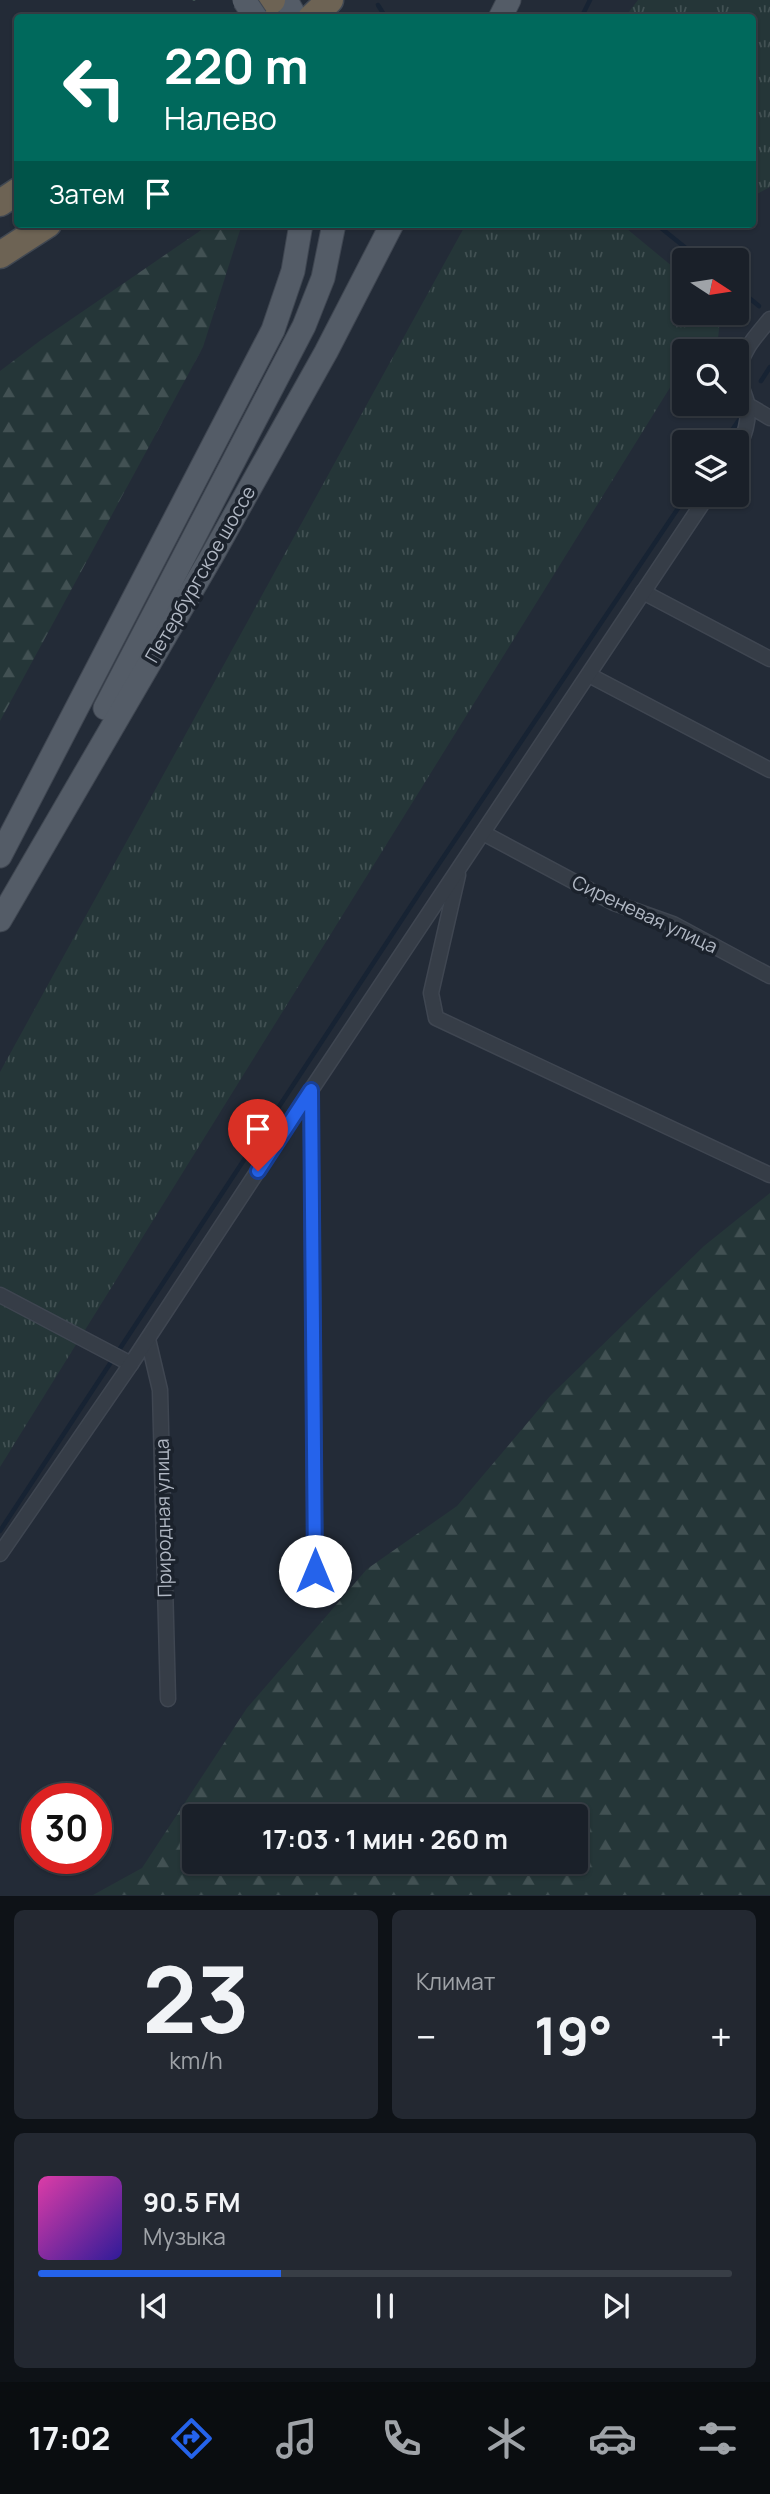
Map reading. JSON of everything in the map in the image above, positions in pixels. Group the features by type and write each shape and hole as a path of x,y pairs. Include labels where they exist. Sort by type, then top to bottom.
{"highway":[{"path":"258,14 272,0"},
{"path":"315,14 330,0"},
{"path":"4,253 42,228"}],"main road":[{"path":"0,856 237,402 282,307 293,271 300,228"},
{"path":"26,871 58,797 304,326 323,278 333,228"},
{"name":"Петербургское шоссе","path":"0,920 226,530 326,352 390,228"}],"street":[{"path":"749,344 770,318"},
{"path":"749,406 770,418"},
{"path":"0,1554 121,1358 148,1339 700,507"},
{"path":"643,592 770,659"},
{"path":"589,675 770,770"},
{"name":"Сиреневая улица","path":"483,833 614,903 673,924 770,976"},
{"path":"460,867 431,993 436,1018 770,1175"},
{"path":"311,1090 315,1571"},
{"path":"0,1294 121,1358"},
{"name":"Природная улица","path":"148,1339 160,1390 168,1699"}],"green space":[{"path":"638,0 770,0 770,187 756,194 756,14 627,14"},
{"path":"204,228 241,228 203,347 0,721 0,371"},
{"path":"464,228 626,228 672,266 672,326 719,326 718,338 672,339 672,384 0,1467 0,1072"},
{"path":"770,1193 770,1895 93,1895 142,1868 182,1807 182,1874 588,1874 588,1804 184,1804 247,1708 367,1569 457,1506 551,1395 704,1246"}],"waterway":[{"path":"583,14 590,0"},
{"path":"378,5 384,14"},
{"path":"661,228 686,248"},
{"path":"749,298 759,306"},
{"path":"761,381 770,367"},
{"path":"732,430 739,420"},
{"path":"0,1531 422,889 679,507"}],"route":[{"path":"258,1171 311,1090 315,1571"}]}
